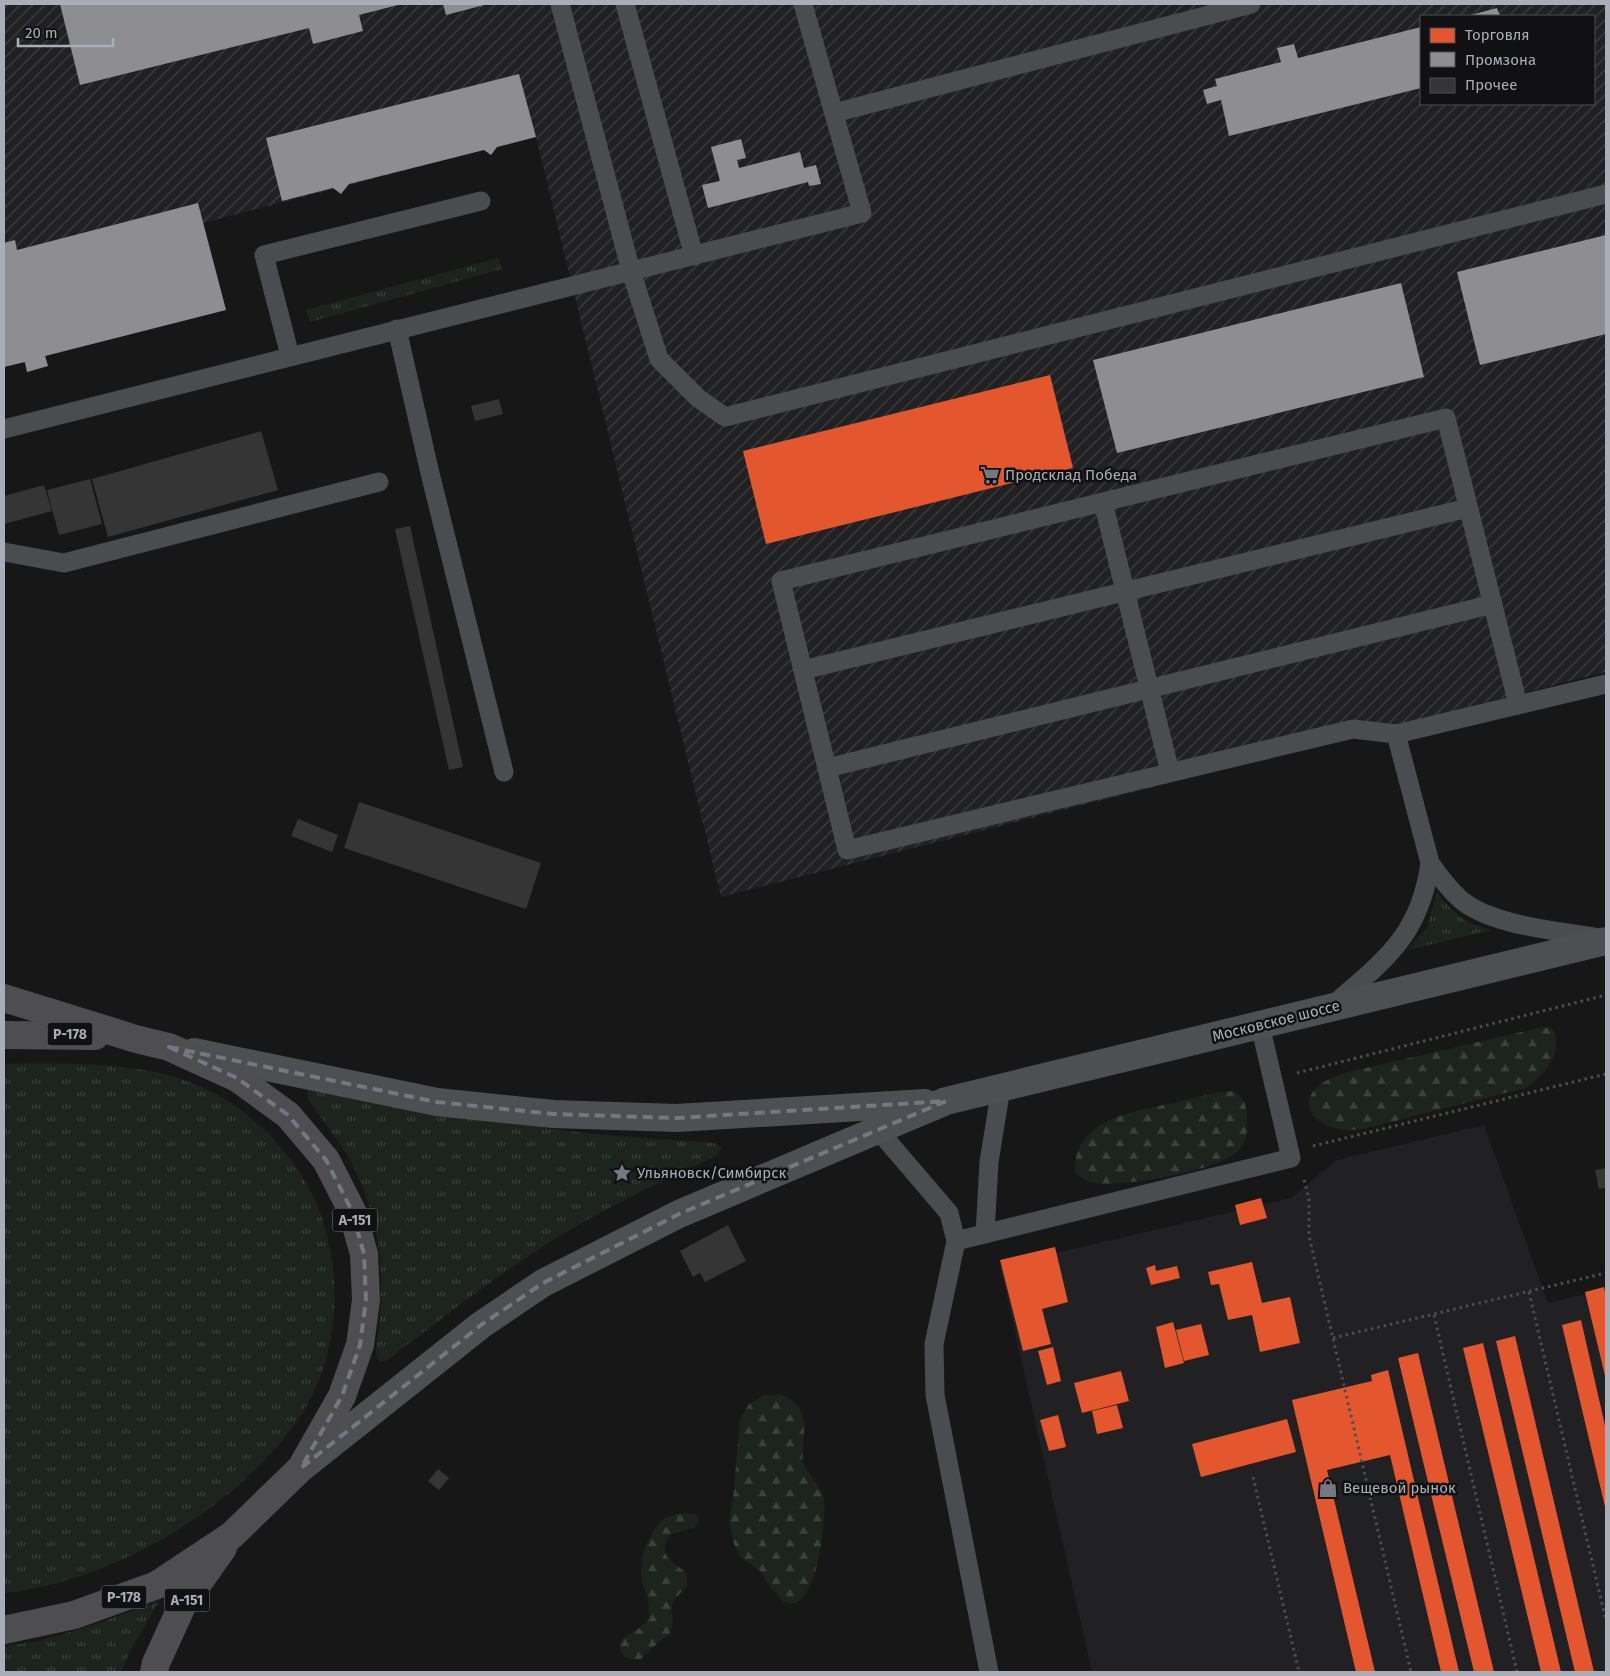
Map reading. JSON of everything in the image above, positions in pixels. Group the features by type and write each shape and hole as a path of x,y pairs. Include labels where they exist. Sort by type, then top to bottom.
{"highway":[{"path":"4,998 136,1039"},
{"name":"Р-178","path":"4,1035 68,1034 136,1039 169,1047"},
{"name":"А-151","path":"169,1047 237,1078 288,1115 326,1160 352,1211 364,1254 366,1300 360,1345 342,1396 301,1468"},
{"name":"Р-178","path":"4,1630 74,1616 157,1585 232,1535 301,1468"},
{"name":"А-151","path":"154,1672 156,1663 182,1606 232,1535"}],"main road":[{"name":"Московское шоссе","path":"946,1101 1606,940"},
{"path":"169,1047 437,1102 553,1114 677,1118 946,1101"},
{"path":"301,1468 481,1325 543,1283 679,1214 946,1101"}],"lane":[{"path":"560,4 632,271 659,359 698,398 725,416 1606,194"},
{"path":"625,4 694,256"},
{"path":"4,429 862,213 803,4"},
{"path":"834,114 1251,4"},
{"path":"290,356 264,255 481,201"},
{"path":"397,329 428,469 504,772"},
{"path":"1518,705 1446,418 781,581 847,850 1353,729 1396,734 1518,705 1606,684"},
{"path":"4,552 64,563 378,482"},
{"path":"1103,502 1170,772"},
{"path":"802,670 1468,508"},
{"path":"827,768 1492,604"},
{"path":"1396,734 1430,863 1443,881 1461,900 1488,915 1533,927 1606,940"},
{"path":"1329,1008 1368,975 1406,934 1418,913 1424,897 1430,863"},
{"path":"956,1241 1291,1158 1294,1151 1273,1080 1260,1025"},
{"path":"985,1234 989,1162 1002,1088"},
{"path":"878,1130 949,1213 956,1241 934,1344 935,1395 989,1672"}],"path":[{"path":"1273,1080 1606,995"},
{"path":"1412,1672 1309,1236 1309,1199 1294,1151 1606,1074"},
{"path":"1334,1338 1606,1273"},
{"path":"1529,1292 1606,1621"},
{"path":"1434,1314 1517,1672"},
{"path":"1252,1477 1299,1672"}],"highlighted area":[{"path":"169,1047 437,1102 553,1114 677,1118 946,1101 679,1214 543,1283 481,1325 301,1468 342,1396 360,1345 366,1300 364,1254 352,1211 326,1160 288,1115 237,1078"}],"shaded area":[{"path":"4,4 1606,4 1606,672 721,897 536,137 497,147 491,155 484,150 203,223 226,310 46,356 48,366 27,372 24,362 4,367"},
{"name":"Вещевой рынок","path":"1484,1125 1548,1303 1606,1289 1606,1672 1092,1672 1000,1266 1291,1198 1337,1160"}],"green space":[{"path":"498,258 502,269 310,322 306,310"},
{"path":"1437,892 1460,917 1492,930 1407,950 1427,927"},
{"path":"1543,1027 1552,1028 1556,1045 1554,1054 1546,1070 1526,1088 1355,1130 1340,1129 1324,1124 1318,1120 1310,1108 1309,1101 1315,1089 1327,1080 1344,1073"},
{"path":"4,1064 97,1065 145,1070 187,1081 205,1088 237,1107 279,1146 308,1186 325,1227 332,1260 335,1300 326,1360 311,1398 301,1415 275,1449 244,1480 209,1509 170,1534 130,1556 88,1573 46,1586 4,1593"},
{"path":"308,1089 539,1127 593,1134 715,1143 721,1149 714,1157 619,1203 549,1242 491,1282 387,1360 381,1362 377,1359 376,1351 381,1299 381,1274 379,1250 369,1203 347,1155 307,1098"},
{"path":"1233,1091 1242,1098 1245,1104 1247,1130 1241,1147 1227,1158 1190,1171 1144,1181 1122,1183 1090,1182 1075,1172 1077,1154 1084,1140 1095,1129 1108,1121 1140,1110 1210,1094"},
{"path":"780,1394 796,1404 803,1416 803,1463 820,1489 824,1499 824,1523 815,1573 810,1587 803,1598 795,1603 784,1602 770,1587 761,1572 741,1557 734,1544 729,1521 733,1499 740,1419 749,1404 763,1396"},
{"path":"687,1513 697,1515 699,1521 695,1527 669,1535 665,1549 668,1558 687,1574 687,1586 674,1600 671,1611 673,1621 670,1634 640,1660 628,1658 622,1653 620,1648 621,1641 649,1619 649,1602 641,1573 641,1564 646,1545 656,1527 662,1521 673,1515"},
{"path":"159,1601 131,1649 121,1672 4,1672 4,1646 39,1641 87,1627"}],"building: Торговля":[{"path":"1050,375 1073,468 766,544 743,451"},
{"path":"1261,1198 1267,1218 1240,1225 1235,1205"},
{"path":"1055,1247 1068,1302 1042,1309 1051,1344 1023,1351 1000,1260"},
{"path":"1252,1262 1262,1303 1290,1297 1300,1343 1260,1352 1252,1315 1228,1320 1219,1284 1211,1285 1208,1272"},
{"path":"1155,1265 1156,1271 1177,1266 1180,1278 1151,1285 1146,1268"},
{"path":"1604,1287 1606,1298 1606,1380 1585,1292"},
{"path":"1581,1320 1606,1430 1606,1511 1562,1325"},
{"path":"1173,1322 1184,1363 1165,1368 1156,1327"},
{"path":"1201,1324 1209,1355 1184,1361 1176,1330"},
{"path":"1515,1336 1594,1672 1575,1672 1496,1341"},
{"path":"1483,1343 1561,1672 1541,1672 1463,1348"},
{"path":"1053,1347 1061,1381 1047,1385 1038,1351"},
{"path":"1418,1353 1494,1672 1474,1672 1398,1358"},
{"path":"1388,1370 1459,1672 1441,1672 1390,1455 1327,1470 1375,1672 1356,1672 1292,1400 1372,1381 1371,1375"},
{"path":"1121,1371 1129,1401 1082,1413 1074,1383"},
{"path":"1117,1405 1123,1428 1097,1434 1092,1411"},
{"path":"1058,1415 1066,1447 1049,1451 1040,1420"},
{"path":"1287,1419 1296,1452 1201,1477 1192,1444"}],"building: Промзона":[{"path":"60,4 402,4 359,15 363,31 313,44 309,28 80,85"},
{"path":"443,4 488,4 446,15"},
{"path":"1497,8 1500,15 1471,15"},
{"path":"1420,27 1420,88 1229,136 1221,100 1207,104 1203,90 1217,86 1215,79 1281,62 1277,48 1294,44 1298,58"},
{"path":"519,74 536,137 497,147 491,155 484,150 349,184 341,194 333,188 282,201 266,138"},
{"path":"741,139 746,158 737,160 739,168 800,152 804,168 816,165 821,184 809,186 808,182 708,208 702,185 720,181 711,147"},
{"path":"198,203 226,310 45,356 48,366 27,372 25,362 4,367 4,243 15,240 17,250"},
{"path":"1606,235 1606,334 1480,365 1457,272"},
{"path":"1401,283 1424,377 1117,453 1093,360"}],"building: Прочее":[{"path":"499,399 503,414 475,421 471,406"},
{"path":"261,431 278,490 108,537 92,479"},
{"path":"90,479 102,524 59,535 47,490"},
{"path":"44,485 52,511 4,524 4,496"},
{"path":"410,526 463,767 449,770 395,529"},
{"path":"359,802 541,863 526,909 344,848"},
{"path":"298,819 338,835 332,852 291,836"},
{"path":"1606,1168 1606,1188 1599,1189 1595,1170"},
{"path":"728,1225 746,1261 705,1282 700,1273 693,1277 680,1251"},
{"path":"438,1469 449,1478 439,1490 428,1481"}],"place":[{"name":"Продсклад Победа","path":"990,475"},
{"name":"Ульяновск/Симбирск","path":"622,1173"},
{"name":"Вещевой рынок","path":"1328,1488"}]}
